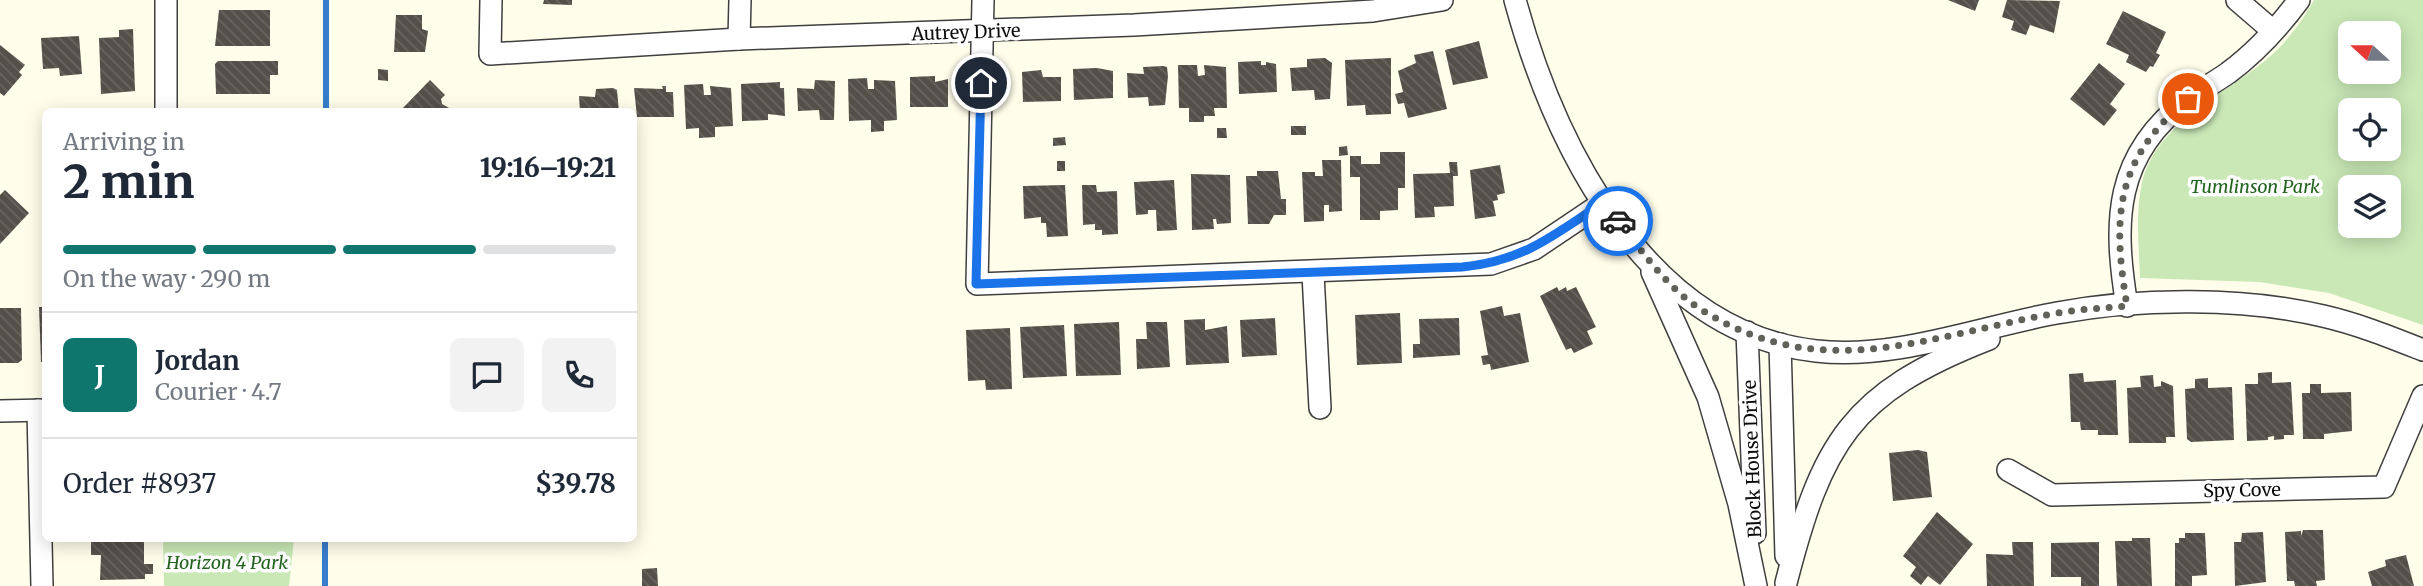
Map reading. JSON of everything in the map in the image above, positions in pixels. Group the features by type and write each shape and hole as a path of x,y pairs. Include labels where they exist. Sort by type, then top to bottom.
{"street":[{"path":"166,0 166,108"},
{"name":"Autrey Drive","path":"491,0 490,54 739,39 982,32 1373,11 1442,0"},
{"path":"739,39 740,0"},
{"path":"983,0 976,284 1313,274 1491,264 1534,249 1604,202"},
{"path":"1515,0 1549,104 1572,153 1604,202 1644,254 1675,288 1701,310 1748,332 1780,344 1816,351 1853,352 1932,340 2058,313 2187,303 2256,307 2320,316 2366,328 2423,350"},
{"path":"2237,0 2273,31"},
{"path":"2127,306 2118,225 2128,176 2144,143 2163,120 2250,56 2299,0"},
{"path":"1644,254 1708,397 1739,504 1756,586"},
{"path":"1313,274 1320,408"},
{"path":"1786,584 1807,508 1822,469 1860,413 1937,359 2058,313"},
{"name":"Block House Drive","path":"1748,332 1756,586"},
{"name":"Block House Drive","path":"1780,344 1786,584"},
{"name":"Spy Cove","path":"2008,470 2052,495 2385,487 2423,396"},
{"path":"0,411 42,410 42,586"}],"green space":[{"name":"Tumlinson Park","path":"2314,0 2423,0 2423,325 2329,293 2259,282 2140,278 2139,207 2142,183 2150,161 2163,141 2180,124 2259,66 2292,33"},
{"name":"Horizon 4 Park","path":"163,542 294,542 289,586 164,586"}],"building":[{"path":"544,0 572,0 572,5 543,4"},
{"path":"1948,0 1979,0 1975,11"},
{"path":"2007,0 2060,1 2054,33 2030,25 2026,35 2011,30 2014,21 2002,17"},
{"path":"219,10 270,10 270,46 215,46"},
{"path":"2123,11 2166,32 2156,53 2160,55 2153,67 2150,66 2146,72 2126,62 2129,55 2106,44"},
{"path":"396,15 422,15 422,29 428,31 425,52 394,52"},
{"path":"133,29 135,91 101,94 99,38 119,37 119,30"},
{"path":"79,36 82,74 60,76 59,68 43,69 41,38"},
{"path":"1479,41 1488,78 1453,85 1445,50"},
{"path":"0,45 25,65 19,72 22,75 4,96 0,93"},
{"path":"1433,51 1447,109 1408,118 1404,103 1398,104 1395,94 1403,92 1398,71 1416,63 1414,55"},
{"path":"1325,58 1332,63 1330,99 1315,100 1314,90 1292,91 1290,68 1307,67 1307,59"},
{"path":"1391,58 1391,114 1366,115 1365,105 1347,106 1345,60"},
{"path":"218,61 278,61 278,75 270,75 270,94 216,94 215,64"},
{"path":"1261,61 1261,65 1266,65 1266,62 1276,64 1277,92 1239,94 1238,62"},
{"path":"2099,63 2125,84 2110,104 2117,110 2104,126 2070,99"},
{"path":"1178,65 1197,65 1198,76 1205,75 1204,65 1226,67 1227,108 1214,108 1215,116 1204,116 1204,122 1189,122 1189,108 1179,108"},
{"path":"1143,67 1167,67 1168,76 1165,105 1149,106 1148,97 1128,98 1127,73 1144,74"},
{"path":"1097,68 1113,71 1113,98 1074,100 1073,69"},
{"path":"378,69 388,70 388,81 378,80"},
{"path":"1041,70 1043,77 1061,77 1061,101 1023,102 1022,72"},
{"path":"935,76 935,82 948,79 948,107 910,107 910,77"},
{"path":"867,78 868,89 874,89 874,80 895,81 897,120 884,121 884,131 871,132 871,120 849,121 848,79"},
{"path":"430,80 445,95 441,99 442,104 449,108 403,108"},
{"path":"815,80 835,81 834,120 820,120 819,110 798,111 797,88 814,89"},
{"path":"780,82 780,88 784,88 785,116 768,114 768,120 742,121 741,84"},
{"path":"703,84 704,95 711,95 710,86 731,88 733,126 715,127 715,137 699,138 699,128 686,129 684,85"},
{"path":"662,86 666,86 666,92 673,92 674,117 637,117 634,88 663,89"},
{"path":"596,89 617,90 619,108 580,108 579,96 595,97"},
{"path":"1291,126 1306,126 1306,135 1291,135"},
{"path":"1217,128 1226,128 1227,138 1217,138"},
{"path":"1065,137 1066,145 1053,146 1053,138"},
{"path":"1347,146 1348,155 1339,156 1339,147"},
{"path":"1380,152 1405,152 1405,188 1398,188 1398,210 1380,211 1380,220 1360,220 1360,177 1350,177 1350,156 1361,156 1361,164 1380,164"},
{"path":"1322,160 1341,160 1342,211 1329,212 1329,205 1324,205 1324,221 1304,222 1302,172 1315,172 1315,176 1323,176"},
{"path":"1057,161 1065,161 1065,171 1057,171"},
{"path":"1449,162 1457,162 1458,176 1453,176 1454,206 1434,207 1435,217 1415,218 1413,174 1450,173"},
{"path":"1500,165 1505,193 1497,195 1498,200 1493,201 1496,216 1475,219 1470,170"},
{"path":"1257,171 1278,171 1281,199 1286,199 1286,215 1274,215 1269,224 1248,224 1246,176 1257,176"},
{"path":"1191,174 1230,175 1231,223 1217,224 1216,219 1213,219 1214,229 1192,230"},
{"path":"1174,180 1177,230 1157,231 1156,210 1136,215 1134,182"},
{"path":"1065,185 1068,236 1047,237 1046,223 1041,223 1041,217 1024,219 1023,186"},
{"path":"1082,185 1096,185 1097,192 1117,191 1118,234 1102,235 1102,230 1095,230 1095,224 1083,225"},
{"path":"5,190 29,213 0,244 0,195"},
{"path":"1557,287 1559,291 1566,287 1567,291 1576,287 1596,327 1587,331 1593,344 1574,353 1571,348 1566,350 1540,296"},
{"path":"1502,306 1504,316 1520,313 1529,362 1491,370 1490,364 1483,365 1481,356 1488,355 1480,311"},
{"path":"39,307 42,307 41,362"},
{"path":"0,308 21,308 22,360 18,363 0,363"},
{"path":"1400,313 1402,363 1357,365 1355,315"},
{"path":"1275,318 1277,355 1242,357 1240,320"},
{"path":"1459,318 1460,355 1413,358 1413,344 1420,344 1419,319"},
{"path":"1205,319 1205,330 1227,326 1229,363 1186,365 1184,320"},
{"path":"1119,322 1121,375 1076,376 1074,324"},
{"path":"1146,322 1167,322 1170,367 1137,369 1136,339 1147,339"},
{"path":"1064,325 1067,376 1023,378 1020,327"},
{"path":"1010,328 1012,389 986,390 985,380 968,381 966,330"},
{"path":"2272,372 2272,383 2291,382 2294,435 2284,435 2284,439 2274,440 2274,436 2268,437 2268,440 2247,441 2245,384 2258,384 2258,373"},
{"path":"2083,373 2084,382 2116,380 2118,435 2098,435 2098,430 2081,430 2080,422 2071,422 2069,374"},
{"path":"2153,375 2154,387 2161,386 2161,381 2173,386 2175,437 2166,437 2166,443 2129,443 2127,388 2141,387 2140,376"},
{"path":"2208,378 2208,388 2232,387 2234,440 2191,442 2187,439 2185,389 2195,388 2195,379"},
{"path":"2310,384 2321,384 2321,393 2351,392 2352,431 2324,434 2324,439 2303,439 2302,393 2310,393"},
{"path":"1918,450 1927,452 1932,497 1893,501 1889,453"},
{"path":"1937,512 1973,544 1940,585 1928,576 1921,585 1910,576 1916,567 1903,556"},
{"path":"2303,530 2323,530 2325,580 2316,581 2317,586 2295,586 2294,581 2287,581 2285,532 2301,531 2301,536"},
{"path":"2263,532 2266,582 2235,586 2234,542 2241,542 2242,533"},
{"path":"2185,533 2205,533 2207,575 2192,576 2192,586 2175,586 2175,543 2179,543 2179,538 2185,538"},
{"path":"2132,538 2150,538 2152,586 2117,586 2115,541 2132,541"},
{"path":"91,542 144,542 144,564 153,564 153,574 145,574 145,579 100,580 101,555 91,555"},
{"path":"2012,542 2033,542 2034,586 1987,586 1986,554 2013,555"},
{"path":"2099,542 2099,586 2081,586 2081,577 2051,577 2051,543"},
{"path":"2406,555 2414,586 2372,586 2368,572 2386,566 2385,560"},
{"path":"657,568 658,586 642,586 642,569"}],"waterway":[{"path":"326,0 326,108"},
{"path":"325,542 325,586"}],"way so far":[{"path":"1618,221 1675,288 1701,310 1780,344 1816,351 1853,352 1906,345 2058,313 2127,306 2120,263 2118,225 2128,176 2144,143 2163,120 2188,99"}],"route":[{"path":"981,83 976,284 1462,267 1491,264 1534,249 1604,202 1618,221"}]}
